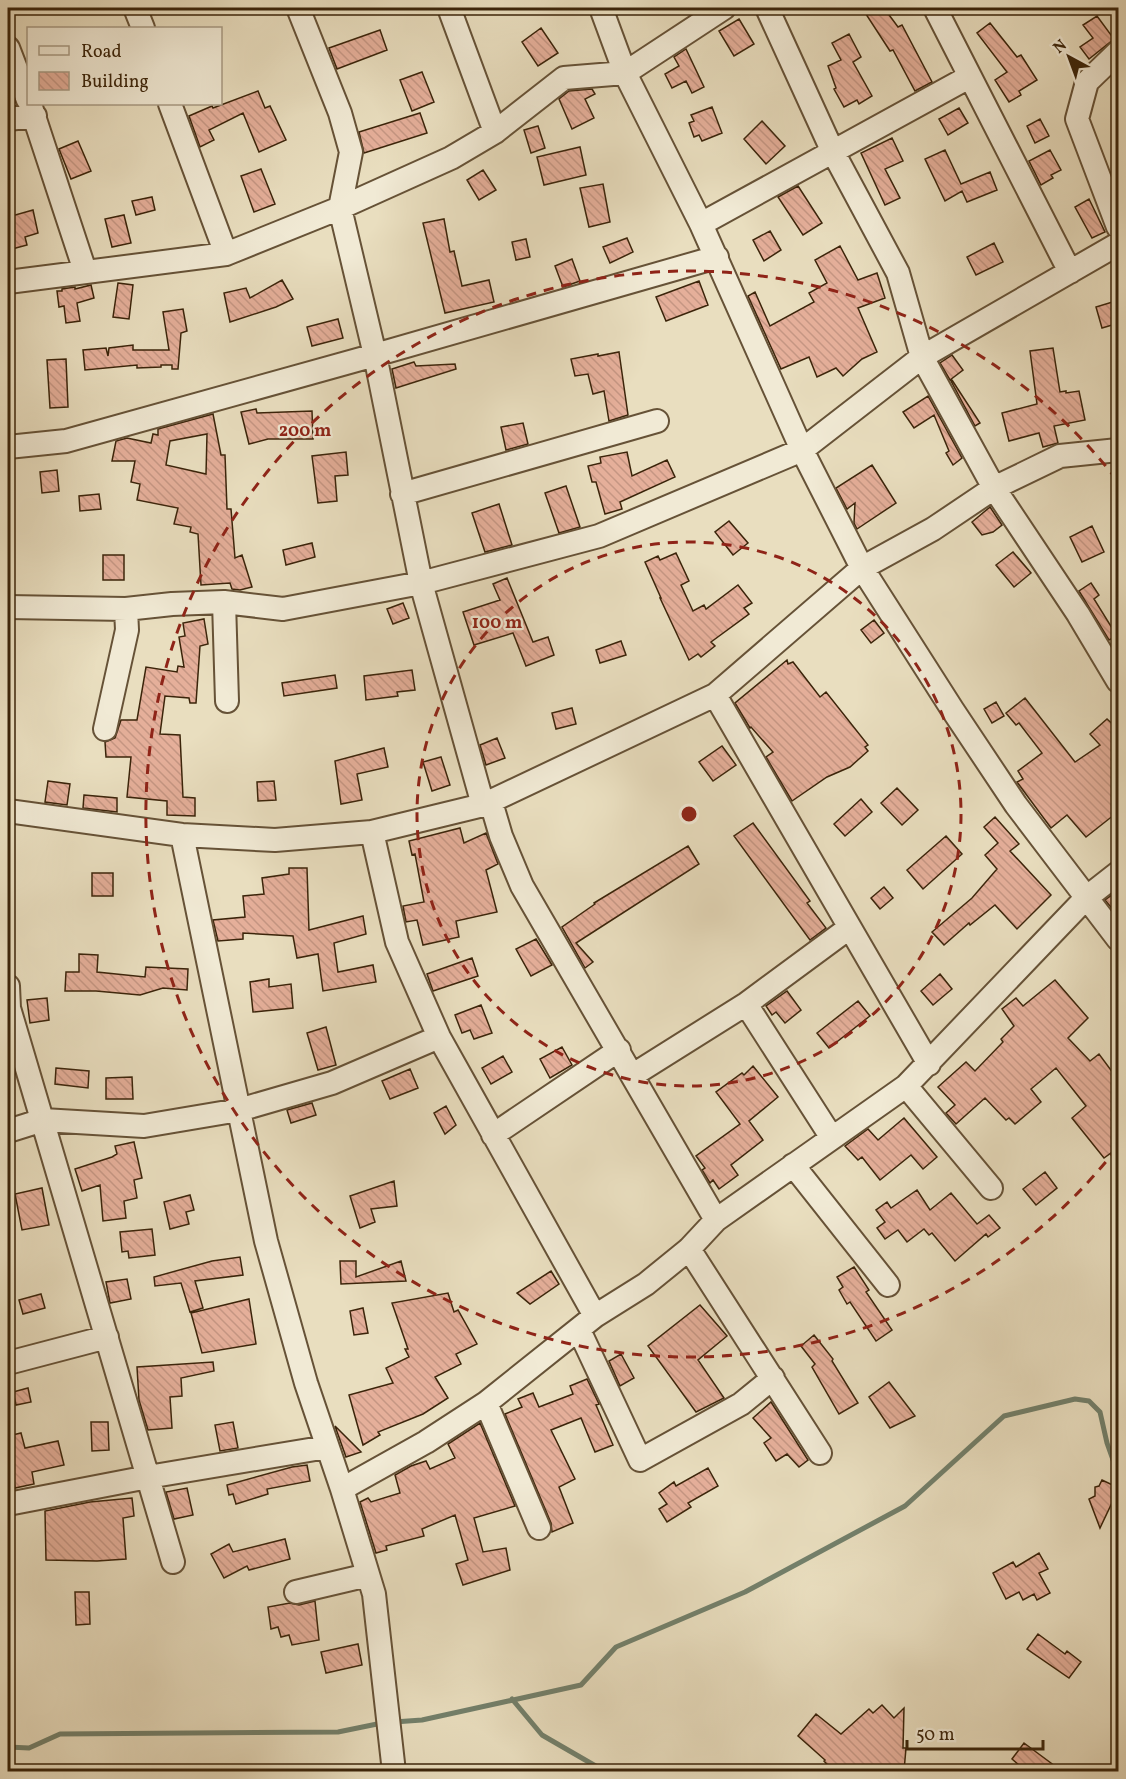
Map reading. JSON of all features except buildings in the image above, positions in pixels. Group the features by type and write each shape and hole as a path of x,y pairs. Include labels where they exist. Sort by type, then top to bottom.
{"street":[{"path":"135,8 143,27"},
{"path":"298,8 340,113 351,152 340,208 375,355 421,583 487,803 522,885 716,1220"},
{"path":"449,8 495,132"},
{"path":"601,8 625,73 702,224 801,450 862,568 1016,805 1119,939"},
{"path":"8,282 226,254 340,208 451,158 495,132 564,78 625,73 724,8"},
{"path":"767,8 832,150 898,273 922,357 994,488 1078,614 1119,681"},
{"path":"935,8 1070,272"},
{"path":"8,48 27,96"},
{"path":"1119,52 1088,82 1077,119 1119,227"},
{"path":"702,224 832,150 969,77"},
{"path":"170,105 226,254"},
{"path":"8,119 31,106 85,271"},
{"path":"8,607 126,609 224,602 283,609 421,583 598,536 801,450 922,357 1119,244"},
{"path":"8,447 66,441 717,257"},
{"path":"402,494 657,421"},
{"path":"8,811 182,835 275,840 372,832 487,803 715,695 862,568 933,529 994,488 1060,456 1119,450"},
{"path":"224,602 227,701"},
{"path":"105,729 127,630 126,609"},
{"path":"715,695 929,1064"},
{"path":"372,832 397,942 438,1037 493,1135 587,1323 640,1460 741,1404 773,1378"},
{"path":"182,835 266,1241 306,1383 374,1594 394,1772"},
{"path":"342,1489 426,1442 486,1403 587,1323 646,1284 689,1249 716,1220 906,1086 1086,898 1119,873"},
{"path":"633,1075 746,1004 849,928"},
{"path":"8,986 9,1008 173,1562"},
{"path":"746,1004 832,1138"},
{"path":"8,1131 43,1120 144,1126 239,1110 332,1083 438,1037"},
{"path":"493,1135 619,1050"},
{"path":"906,1086 991,1188"},
{"path":"794,1165 888,1285"},
{"path":"689,1249 820,1453"},
{"path":"8,1363 107,1337"},
{"path":"486,1403 539,1528"},
{"path":"8,1504 148,1477 327,1447"},
{"path":"296,1592 368,1575"}],"waterway":[{"path":"394,1722 422,1720 581,1685 616,1647 745,1592 905,1506 1004,1416 1075,1399 1089,1401 1100,1412 1107,1443 1118,1474"},
{"path":"512,1699 542,1735 606,1772"},
{"path":"8,1747 29,1748 60,1734 338,1732 382,1723"}]}
